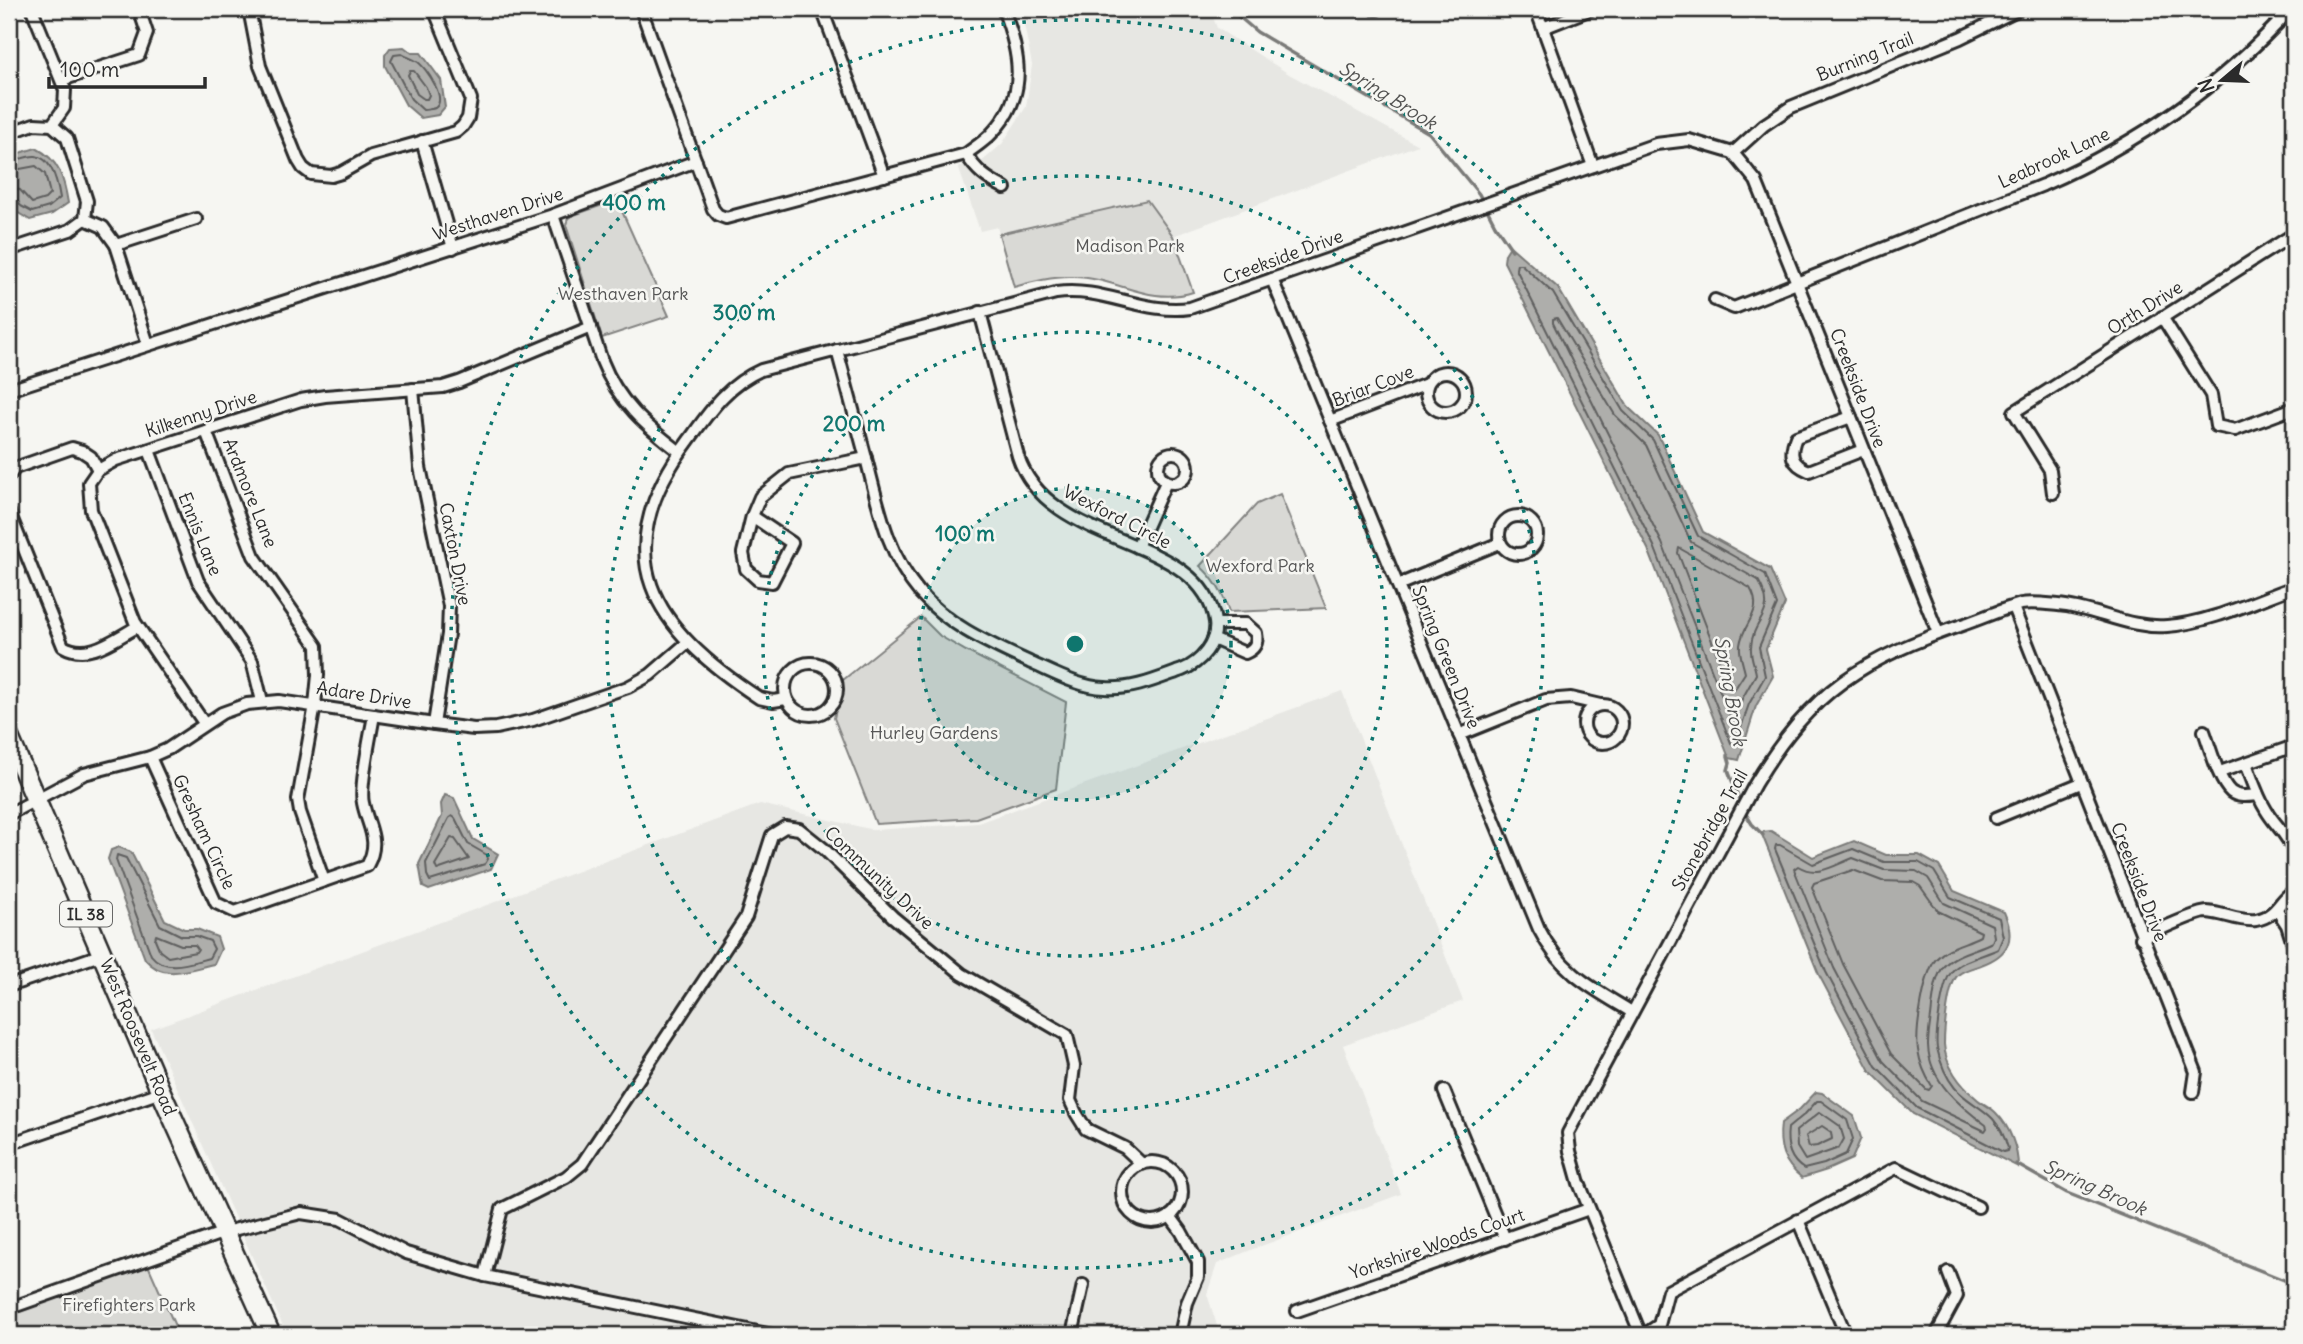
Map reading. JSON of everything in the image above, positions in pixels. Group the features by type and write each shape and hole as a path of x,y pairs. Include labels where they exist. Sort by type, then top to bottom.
{"main road":[{"name":"West Roosevelt Road","path":"9,737 161,1091 271,1335"}],"street":[{"path":"32,9 65,90 64,108 52,125"},
{"path":"62,80 139,55 147,33 139,9"},
{"path":"249,9 264,80 298,160 311,174 331,176 370,156 456,132 463,126 471,109 471,99 434,9"},
{"path":"641,9 714,211 726,218 966,154 992,134 1009,112 1017,86 1018,53 1003,9"},
{"path":"822,9 884,176"},
{"path":"1536,9 1592,166"},
{"path":"1543,28 1591,9"},
{"name":"Burning Trail","path":"1733,153 1764,125 1791,107 1960,38 2019,9"},
{"name":"Leabrook Lane","path":"1714,300 1734,308 2043,185 2119,148 2168,117 2209,86 2250,51 2291,9"},
{"path":"9,133 34,124 52,125 67,138 87,201 85,219 70,230 9,250"},
{"path":"422,141 453,247"},
{"name":"Creekside Drive","path":"786,699 773,701 759,698 687,643 659,604 647,569 646,530 651,505 680,452 718,400 739,381 761,370 1056,293 1074,291 1152,308 1179,309 1198,306 1669,141 1699,142 1733,153 1756,181 1938,633"},
{"path":"966,154 975,169 1005,188"},
{"name":"Westhaven Drive","path":"9,390 553,215 695,161"},
{"path":"553,215 606,372 620,397 636,417 680,452"},
{"path":"85,219 103,227 116,245 148,344"},
{"path":"116,245 196,219"},
{"name":"Orth Drive","path":"2053,493 2050,470 2014,412 2294,234"},
{"name":"Spring Green Drive","path":"1272,279 1546,943 1557,960 1572,974 1632,1012"},
{"name":"Wexford Circle","path":"980,312 1018,456 1027,478 1044,499 1062,513 1174,566 1196,582 1213,609 1216,624"},
{"path":"2162,317 2211,395 2216,426 2235,430 2294,408"},
{"name":"Kilkenny Drive","path":"98,470 116,460 313,397 443,387 591,327"},
{"path":"837,350 887,536 905,573 934,608 975,637 1070,680 1108,688 1139,685 1188,668 1207,651 1216,624 1246,624 1256,633 1258,641 1255,647 1245,653 1213,639"},
{"name":"Briar Cove","path":"1330,421 1427,384"},
{"name":"Caxton Drive","path":"413,389 420,467 449,606 448,634 434,724"},
{"path":"1851,416 1796,437 1791,448 1791,458 1798,467 1809,471 1863,450"},
{"name":"Ardmore Lane","path":"206,431 254,556 317,646 315,705 298,800 324,881"},
{"path":"9,476 15,468 72,448 91,457 98,470 89,483 90,510 128,609 137,627 204,723"},
{"name":"Ennis Lane","path":"149,450 198,581 252,661 262,701"},
{"path":"751,516 792,543 772,582 758,580 746,569 743,553 751,516 760,497 789,474 866,458"},
{"path":"1137,547 1166,482"},
{"path":"9,512 63,646 83,652 96,649 137,627"},
{"path":"1398,585 1500,543"},
{"name":"Stonebridge Trail","path":"1643,1335 1574,1170 1568,1133 1738,814 1785,737 1846,678 1882,656 2022,604 2058,605 2086,610 2132,624 2166,626 2204,619 2294,587"},
{"name":"Creekside Drive","path":"2013,607 2196,1072 2193,1092"},
{"name":"Adare Drive","path":"9,814 94,771 150,757 229,709 262,701 279,701 474,729 496,728 533,720 628,687 650,675 687,643"},
{"name":"Creekside Drive","path":"801,665 821,665 830,671 836,680 838,690 835,700 830,708 821,714 801,714 792,708 786,699 787,679 792,670 801,665"},
{"path":"1459,735 1546,700 1571,698 1601,705"},
{"name":"Gresham Circle","path":"150,757 216,903 235,912 367,866 375,843 362,799 374,715"},
{"path":"2204,731 2225,784 2232,793 2244,797 2258,795"},
{"path":"2220,772 2294,746"},
{"path":"2246,763 2267,812 2288,837 2294,852"},
{"path":"1996,818 2081,783"},
{"name":"Community Drive","path":"485,1276 502,1209 566,1177 582,1164 746,917 772,835 785,827 799,829 824,849 893,917 962,974 1068,1035 1074,1066 1070,1100 1076,1113 1086,1129 1125,1147 1142,1164 1160,1164 1176,1174 1180,1183 1180,1201 1170,1216"},
{"path":"2141,937 2205,912 2235,919 2257,920 2277,910 2294,891"},
{"path":"2277,910 2287,925 2294,947"},
{"path":"9,986 103,954"},
{"path":"9,1144 161,1091"},
{"path":"1444,1091 1505,1239"},
{"path":"1142,1164 1133,1169 1122,1186 1125,1207 1132,1215 1150,1223 1170,1216 1198,1262 1198,1277 1187,1303 1180,1335"},
{"path":"1643,1335 1659,1325 1668,1291 1896,1168 1978,1207"},
{"name":"Yorkshire Woods Court","path":"1297,1311 1589,1209"},
{"path":"16,1306 225,1232 301,1213 341,1219 406,1253 485,1276 773,1335"},
{"path":"1798,1220 1846,1335"},
{"path":"1936,1335 1957,1296 1948,1272"},
{"path":"1072,1335 1083,1285"}],"shaded area":[{"path":"1017,9 1210,9 1217,28 1289,74 1418,145 1173,236 1147,200 999,234 997,227 980,231 958,166 979,164 1002,144 1026,107 1032,65 1025,29"},
{"path":"1342,691 1463,1001 1343,1045 1401,1194 1217,1264 1207,1294 1220,1335 287,1335 151,1029 760,804 874,830 978,823"}],"green space":[{"name":"Westhaven Park","path":"617,200 669,316 602,338 566,225 568,218 574,215"},
{"name":"Madison Park","path":"1147,200 1173,236 1193,292 1162,296 1104,281 1074,277 1051,278 1014,287 999,234"},
{"name":"Wexford Park","path":"1280,494 1326,608 1229,612 1218,587 1200,566 1257,504"},
{"name":"Hurley Gardens","path":"921,617 940,636 1066,702 1056,789 976,818 876,824 834,718 843,680"},
{"name":"Firefighters Park","path":"148,1265 179,1335 9,1335 9,1315"}],"water":[{"path":"404,47 412,53 421,53 441,80 445,107 438,115 421,118 406,105 385,66 385,55 390,48"},
{"path":"36,148 55,164 65,186 68,203 52,214 30,220 15,211 9,196 9,156"},
{"path":"1510,246 1558,288 1628,407 1658,435 1703,532 1770,569 1785,604 1766,649 1773,676 1756,706 1739,760 1729,758 1648,549 1504,262"},
{"path":"445,795 454,798 473,839 498,854 491,869 429,890 423,887 419,864 442,816 441,804"},
{"path":"1771,831 1813,857 1854,841 1886,855 1919,855 1939,866 1954,891 2004,912 2009,930 2008,945 1991,961 1957,976 1947,1009 1944,1044 1950,1067 1959,1081 2006,1125 2015,1146 2018,1167 1913,1114 1870,1071 1819,975 1761,832"},
{"path":"119,847 131,852 165,920 184,929 197,929 217,937 221,949 214,964 169,972 152,966 145,959 108,859 111,850"},
{"path":"1816,1092 1822,1093 1854,1116 1861,1138 1852,1159 1802,1178 1783,1154 1781,1123 1800,1109"}],"waterway":[{"name":"Spring Brook","path":"1230,9 1257,32 1429,133 1479,194 1512,250"},
{"name":"Spring Brook","path":"1728,756 1728,770 1741,804"},
{"name":"Spring Brook","path":"1744,811 1763,835"},
{"name":"Spring Brook","path":"2016,1164 2067,1193 2294,1284"},
{"path":"9,1323 12,1327 32,1335"}]}
